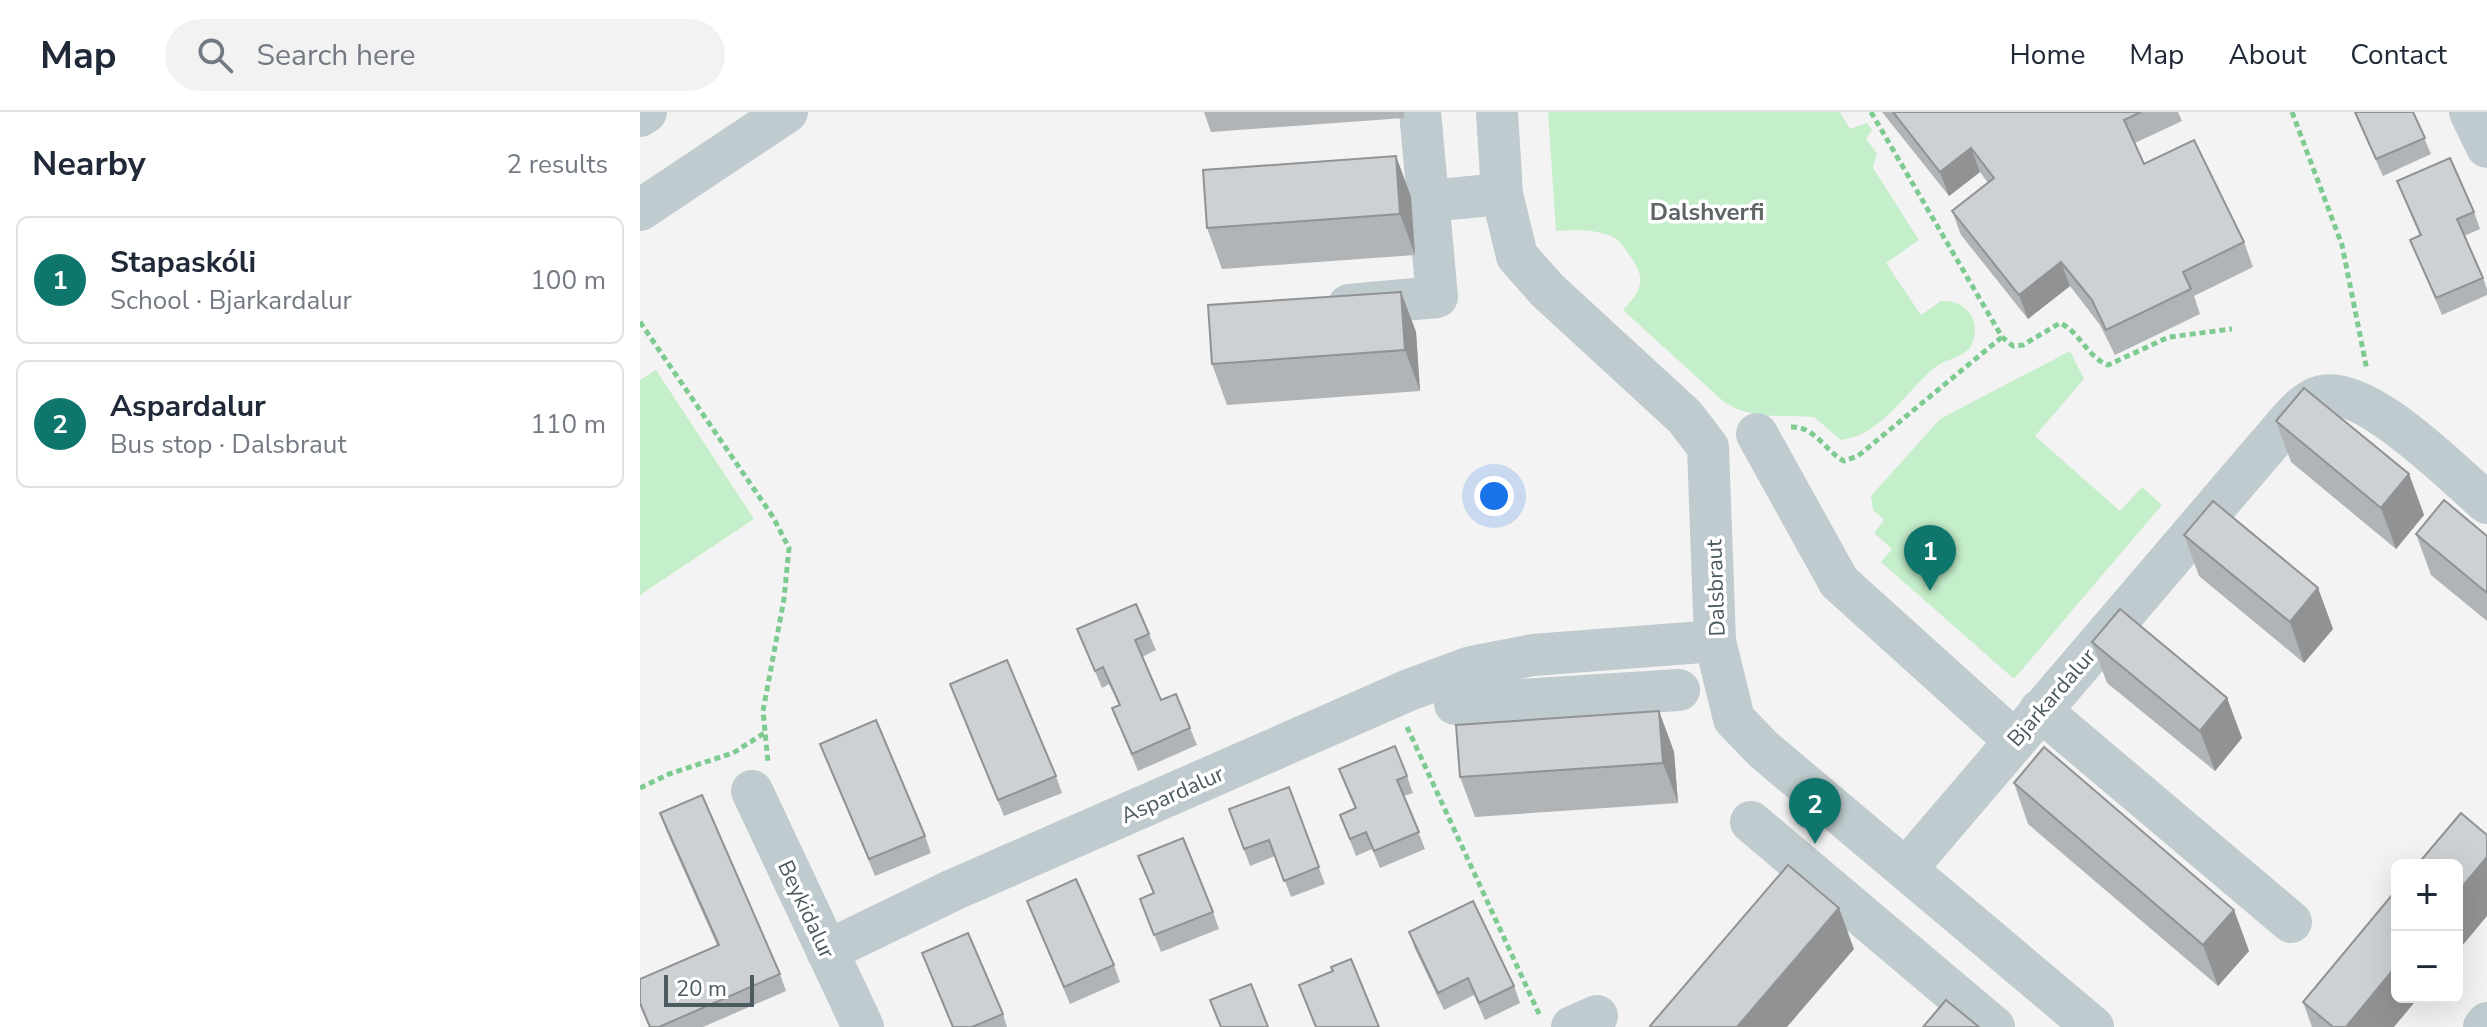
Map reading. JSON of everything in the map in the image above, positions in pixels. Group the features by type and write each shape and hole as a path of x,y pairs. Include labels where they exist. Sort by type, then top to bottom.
{"street":[{"path":"640,116 646,112"},
{"path":"1313,308 1437,297 1428,201 1409,156 1420,112"},
{"name":"Dalsbraut","path":"1497,112 1502,194 1517,256 1558,300 1685,417 1708,447 1715,641 1734,719 1804,783 2093,1027"},
{"path":"2470,112 2487,147"},
{"path":"640,210 775,115"},
{"path":"1428,201 1502,194"},
{"name":"Bjarkardalur","path":"1906,869 2293,418 2315,398 2341,393 2372,406 2487,503"},
{"path":"1757,434 1839,582 2291,922"},
{"name":"Aspardalur","path":"827,951 953,890 1393,697 1471,667 1582,650 1715,641"},
{"path":"1582,650 1584,696"},
{"path":"1455,704 1679,690"},
{"path":"1804,783 1756,826 1994,1027"},
{"name":"Beykidalur","path":"752,791 863,1027"}],"path":[{"path":"1871,112 2002,337 2013,346 2023,345 2060,323 2070,328 2099,361 2108,365 2169,337 2232,329"},
{"path":"2292,112 2342,245 2362,333 2372,406"},
{"path":"640,322 773,517 789,548 784,599 763,711 769,761 752,791"},
{"path":"1757,434 1799,427 1820,438 1832,454 1844,461 1858,456 2002,337"},
{"path":"1393,697 1545,1027"},
{"path":"640,788 669,774 733,753 766,732"}],"green space":[{"path":"1548,112 1840,112 1850,129 1867,123 1872,130 1866,139 1877,153 1873,168 1919,240 1886,263 1921,315 1941,301 1959,304 1966,309 1975,330 1970,348 1933,369 1880,422 1855,437 1841,440 1814,417 1768,416 1746,412 1724,402 1623,310 1638,290 1640,278 1639,271 1620,242 1599,233 1556,231"},
{"path":"2070,351 2084,379 2035,436 2120,511 2142,487 2162,505 2014,679 1881,562 1892,549 1874,533 1884,520 1873,510 1871,496 1940,419"},
{"path":"656,370 754,519 640,595 640,380"}],"building":[{"path":"1893,112 2141,112 2124,120 2144,164 2194,140 2244,242 2183,272 2191,289 2106,330 2092,300 2061,262 2019,295 1952,211 1994,178 1971,148 1940,172"},
{"path":"2355,112 2413,112 2425,138 2376,159"},
{"path":"1396,156 1400,214 1207,228 1203,170"},
{"path":"2450,158 2474,212 2457,219 2483,278 2436,298 2410,240 2421,235 2397,181"},
{"path":"1401,292 1405,350 1212,364 1208,305"},
{"path":"2304,388 2409,474 2381,508 2276,421"},
{"path":"2444,500 2487,536 2487,593 2416,534"},
{"path":"2213,501 2318,588 2290,622 2184,535"},
{"path":"1136,604 1149,634 1135,640 1161,700 1176,694 1190,728 1132,754 1112,708 1120,705 1103,667 1095,671 1077,629"},
{"path":"2120,609 2227,698 2200,731 2092,642"},
{"path":"1007,660 1056,776 998,800 950,684"},
{"path":"1659,711 1663,763 1460,777 1456,725"},
{"path":"876,720 925,836 869,859 820,744"},
{"path":"1395,746 1407,776 1397,780 1419,832 1374,851 1366,832 1350,839 1340,815 1356,808 1339,769"},
{"path":"2044,747 2234,910 2203,945 2014,783"},
{"path":"1289,787 1319,867 1284,881 1269,840 1244,849 1229,809"},
{"path":"702,795 780,974 659,1027 650,1027 640,1003 640,979 719,945 660,813"},
{"path":"2461,813 2487,835 2487,857 2463,886 2463,859 2422,859"},
{"path":"1183,838 1213,912 1154,935 1140,899 1154,893 1138,856"},
{"path":"1788,865 1839,908 1737,1027 1651,1027 1650,1026"},
{"path":"1076,879 1114,965 1064,987 1027,901"},
{"path":"2391,896 2391,972 2346,1027 2333,1027 2303,1002"},
{"path":"1473,901 1514,986 1479,1003 1468,978 1438,993 1409,932"},
{"path":"968,933 1003,1014 972,1027 953,1027 922,953"},
{"path":"1351,959 1379,1027 1316,1027 1299,985 1333,971 1331,967"},
{"path":"1251,984 1268,1027 1221,1027 1210,1000"},
{"path":"1946,1000 1979,1027 1923,1027"}],"place":[{"name":"Stapaskóli","path":"1930,591"},
{"name":"Aspardalur","path":"1815,844"}],"district":[{"name":"Dalshverfi","path":"1707,212"}]}
